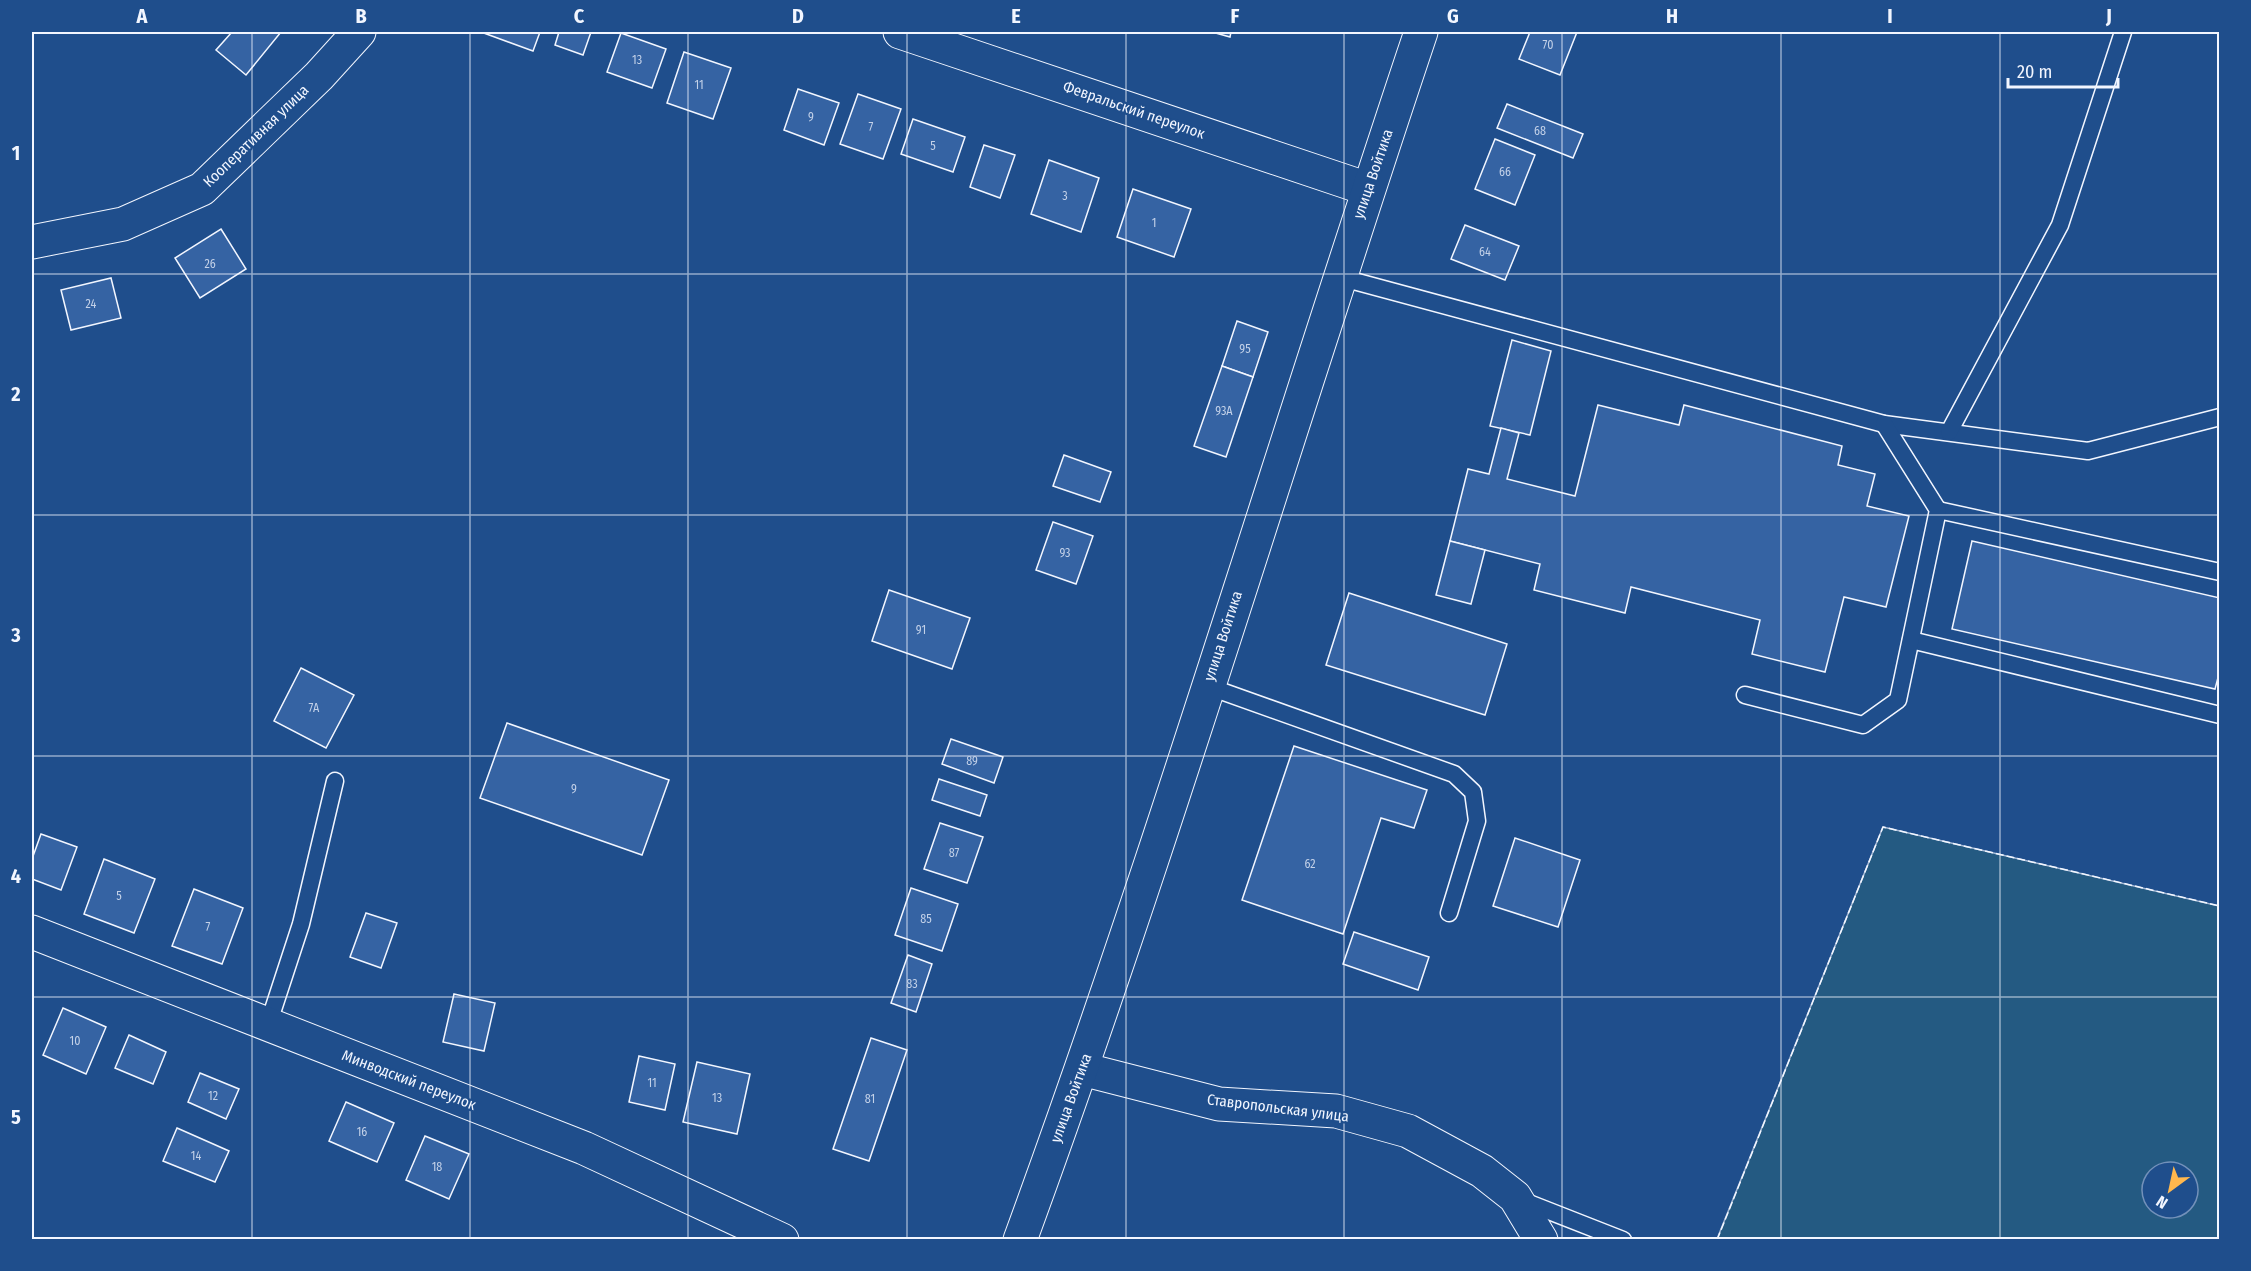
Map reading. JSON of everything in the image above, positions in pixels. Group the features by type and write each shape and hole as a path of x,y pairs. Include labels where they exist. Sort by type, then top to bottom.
{"street":[{"name":"Кооперативная улица","path":"32,242 123,224 202,189 319,76 359,32"},
{"name":"Февральский переулок","path":"900,32 1368,189"},
{"name":"улица Войтика","path":"1020,1239 1082,1069 1339,277 1421,32"},
{"name":"Минводский переулок","path":"32,932 584,1148 782,1239"},
{"name":"Ставропольская улица","path":"1082,1069 1219,1104 1336,1111 1408,1131 1482,1171 1515,1197 1541,1239"}],"lane":[{"path":"1949,432 2060,225 2123,32"},
{"path":"1339,277 1884,424 2088,451 2220,417"},
{"path":"1745,695 1863,725 1898,700 1938,510 1884,424"},
{"path":"1938,510 2220,572"},
{"path":"1911,640 2220,716"},
{"path":"1207,686 1454,774 1473,792 1477,821 1449,913"},
{"path":"268,1025 301,924 334,781"},
{"path":"1515,1197 1623,1239"}],"shaded area":[{"path":"1883,827 2219,906 2219,1239 1717,1239"}],"building":[{"path":"232,32 281,32 246,75 216,50"},
{"path":"481,32 540,32 533,51"},
{"path":"559,32 591,32 583,55 555,45"},
{"path":"1212,32 1231,32 1230,37"},
{"path":"1530,32 1577,32 1560,75 1519,59"},
{"path":"621,33 666,49 652,88 607,72"},
{"path":"684,52 731,68 713,119 667,103"},
{"path":"798,89 839,103 824,145 784,130"},
{"path":"858,94 901,109 883,159 840,144"},
{"path":"1507,104 1583,134 1573,158 1497,128"},
{"path":"913,119 965,137 953,172 901,154"},
{"path":"1495,139 1535,155 1515,205 1475,189"},
{"path":"984,145 1015,155 1000,198 970,187"},
{"path":"1049,160 1099,178 1081,232 1031,214"},
{"path":"1133,189 1191,209 1174,257 1117,237"},
{"path":"1465,225 1519,246 1505,280 1451,259"},
{"path":"221,229 246,269 200,298 175,258"},
{"path":"111,278 121,318 71,330 61,290"},
{"path":"1237,321 1268,332 1253,377 1222,366"},
{"path":"1512,340 1551,351 1530,435 1490,426"},
{"path":"1222,366 1253,377 1226,457 1194,446"},
{"path":"1598,405 1679,425 1684,405 1842,446 1838,465 1875,474 1867,506 1909,516 1886,607 1844,597 1825,672 1752,654 1760,620 1631,587 1625,613 1534,590 1540,564 1450,541 1468,469 1489,474 1501,428 1519,433 1507,479 1575,496"},
{"path":"1064,455 1111,472 1100,502 1053,486"},
{"path":"1053,522 1093,536 1076,584 1036,570"},
{"path":"1450,541 1485,550 1471,604 1436,595"},
{"path":"1972,541 2220,598 2220,670 2215,689 1952,629"},
{"path":"889,590 970,618 952,669 872,641"},
{"path":"1349,593 1507,644 1485,715 1326,665"},
{"path":"301,668 354,695 326,748 274,721"},
{"path":"507,723 669,780 642,855 480,798"},
{"path":"951,739 1003,757 994,783 942,764"},
{"path":"1294,746 1427,790 1414,828 1381,818 1343,934 1242,900"},
{"path":"939,779 987,795 980,816 932,800"},
{"path":"940,823 983,837 967,883 924,869"},
{"path":"41,834 77,847 61,890 32,879 32,859"},
{"path":"1515,838 1580,860 1558,927 1493,906"},
{"path":"104,859 155,879 134,933 84,914"},
{"path":"911,888 958,904 942,951 895,935"},
{"path":"194,889 243,908 222,964 172,946"},
{"path":"366,913 397,923 381,968 350,957"},
{"path":"1354,932 1429,957 1418,990 1343,964"},
{"path":"908,955 932,964 916,1012 891,1003"},
{"path":"454,994 495,1003 484,1051 443,1042"},
{"path":"63,1008 106,1027 86,1074 43,1055"},
{"path":"129,1035 166,1052 153,1084 115,1068"},
{"path":"871,1038 907,1050 869,1161 833,1149"},
{"path":"639,1056 675,1064 665,1110 629,1102"},
{"path":"697,1062 750,1074 737,1134 683,1122"},
{"path":"200,1073 239,1089 226,1119 188,1102"},
{"path":"346,1102 394,1123 377,1162 329,1141"},
{"path":"177,1128 229,1151 215,1182 163,1161"},
{"path":"425,1136 469,1154 449,1199 406,1180"}],"fence":[{"path":"1717,1240 1883,827 2220,906"}]}
